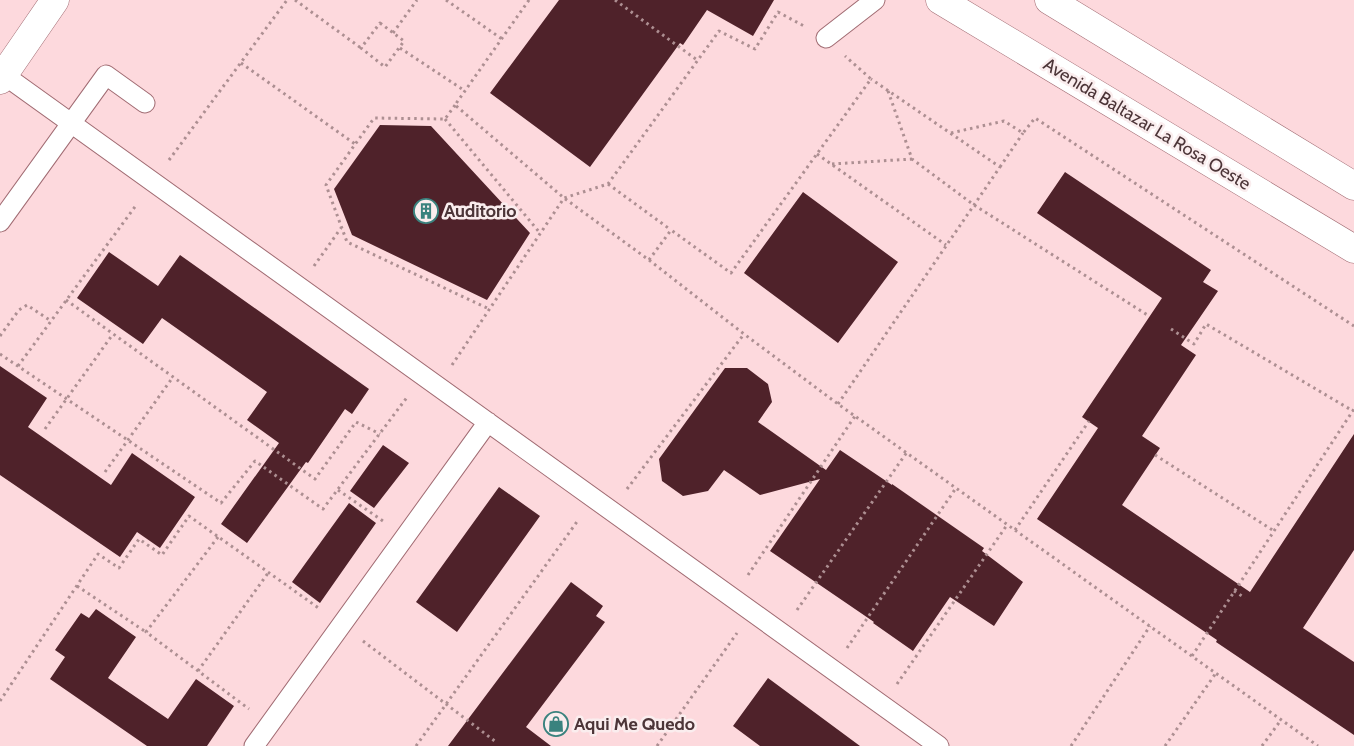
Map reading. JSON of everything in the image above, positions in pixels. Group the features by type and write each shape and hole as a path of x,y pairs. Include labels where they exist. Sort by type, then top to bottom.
{"street":[{"path":"2,78 55,0"},
{"name":"Avenida Baltazar La Rosa Oeste","path":"940,0 1354,248"},
{"path":"1048,0 1354,186"}],"lane":[{"path":"826,38 875,0"},
{"path":"0,222 106,76 146,103"},
{"path":"2,78 71,123 939,746"},
{"path":"254,746 488,422"}],"path":[{"path":"295,0 385,67 404,41 380,23 361,48"},
{"path":"393,33 417,0"},
{"path":"446,0 502,38"},
{"path":"445,119 529,0"},
{"path":"615,0 698,60"},
{"path":"0,354 221,503 255,461 323,509 380,434 430,381 489,309 564,198 608,184 719,31 755,49 778,12 826,38 871,79 1000,167"},
{"path":"400,48 465,90"},
{"path":"240,63 355,144"},
{"path":"608,184 731,273 871,79"},
{"path":"888,91 912,159 974,205 1150,316"},
{"path":"455,105 564,198 649,260 838,404 1318,746"},
{"path":"489,309 347,242 326,185 374,118 445,119 540,232"},
{"path":"838,404 1035,118 1354,326"},
{"path":"951,133 1004,121 1023,133"},
{"path":"817,154 946,245"},
{"path":"831,164 912,159"},
{"path":"299,287 341,228"},
{"path":"649,260 671,230"},
{"path":"66,300 315,479 356,422 380,434"},
{"path":"0,336 20,310 27,305 51,321"},
{"path":"1170,329 1194,344 1206,324 1353,410 1192,656"},
{"path":"45,429 113,334"},
{"path":"611,510 744,334"},
{"path":"105,472 173,377"},
{"path":"733,598 855,416"},
{"path":"1015,530 1088,421"},
{"path":"782,633 907,452"},
{"path":"1155,455 1274,531"},
{"path":"832,669 956,488"},
{"path":"338,490 406,536"},
{"path":"416,746 594,499"},
{"path":"0,701 98,554 119,568 138,539 162,555 189,516 341,625 496,742"},
{"path":"882,705 1007,525"},
{"path":"146,632 218,537"},
{"path":"198,671 268,573"},
{"path":"77,586 146,632 270,724"},
{"path":"1234,591 1245,598"},
{"path":"657,746 752,612"},
{"path":"1071,746 1150,626"},
{"path":"1165,746 1216,673"},
{"path":"1262,746 1281,720"}],"building":[{"path":"559,0 774,0 753,36 707,10 683,45 680,43 590,167 490,93"},
{"name":"Auditorio","path":"380,125 431,126 530,233 487,300 352,235 334,189"},
{"path":"1065,172 1211,270 1203,282 1218,291 1181,345 1196,355 1142,436 1160,448 1122,505 1250,592 1354,434 1354,550 1303,628 1354,662 1354,735 1037,519 1098,428 1082,417 1162,298 1037,213"},
{"path":"803,192 898,262 838,343 744,273"},
{"path":"109,252 158,286 180,255 369,389 352,414 345,409 308,463 306,462 247,543 221,524 279,443 247,420 267,392 162,318 143,344 77,298"},
{"path":"0,366 47,398 28,427 111,485 132,453 195,497 160,548 137,532 120,557 0,475"},
{"path":"725,368 747,368 768,384 772,402 758,422 826,470 840,450 984,548 982,551 1023,582 994,626 950,597 913,651 770,551 820,479 760,495 724,470 708,491 683,496 662,481 659,459"},
{"path":"383,445 409,463 374,508 350,491"},
{"path":"499,487 540,516 457,632 416,602"},
{"path":"349,503 376,523 320,603 292,582"},
{"path":"571,582 603,606 596,616 605,622 526,727 551,746 448,746"},
{"path":"96,609 136,637 108,678 168,719 196,679 234,706 207,746 147,746 50,679 65,657 55,650 81,613 89,618"},
{"path":"768,678 860,746 760,746 733,726"}],"place":[{"name":"Auditorio","path":"426,211"},
{"name":"Aqui Me Quedo","path":"556,724"}]}
